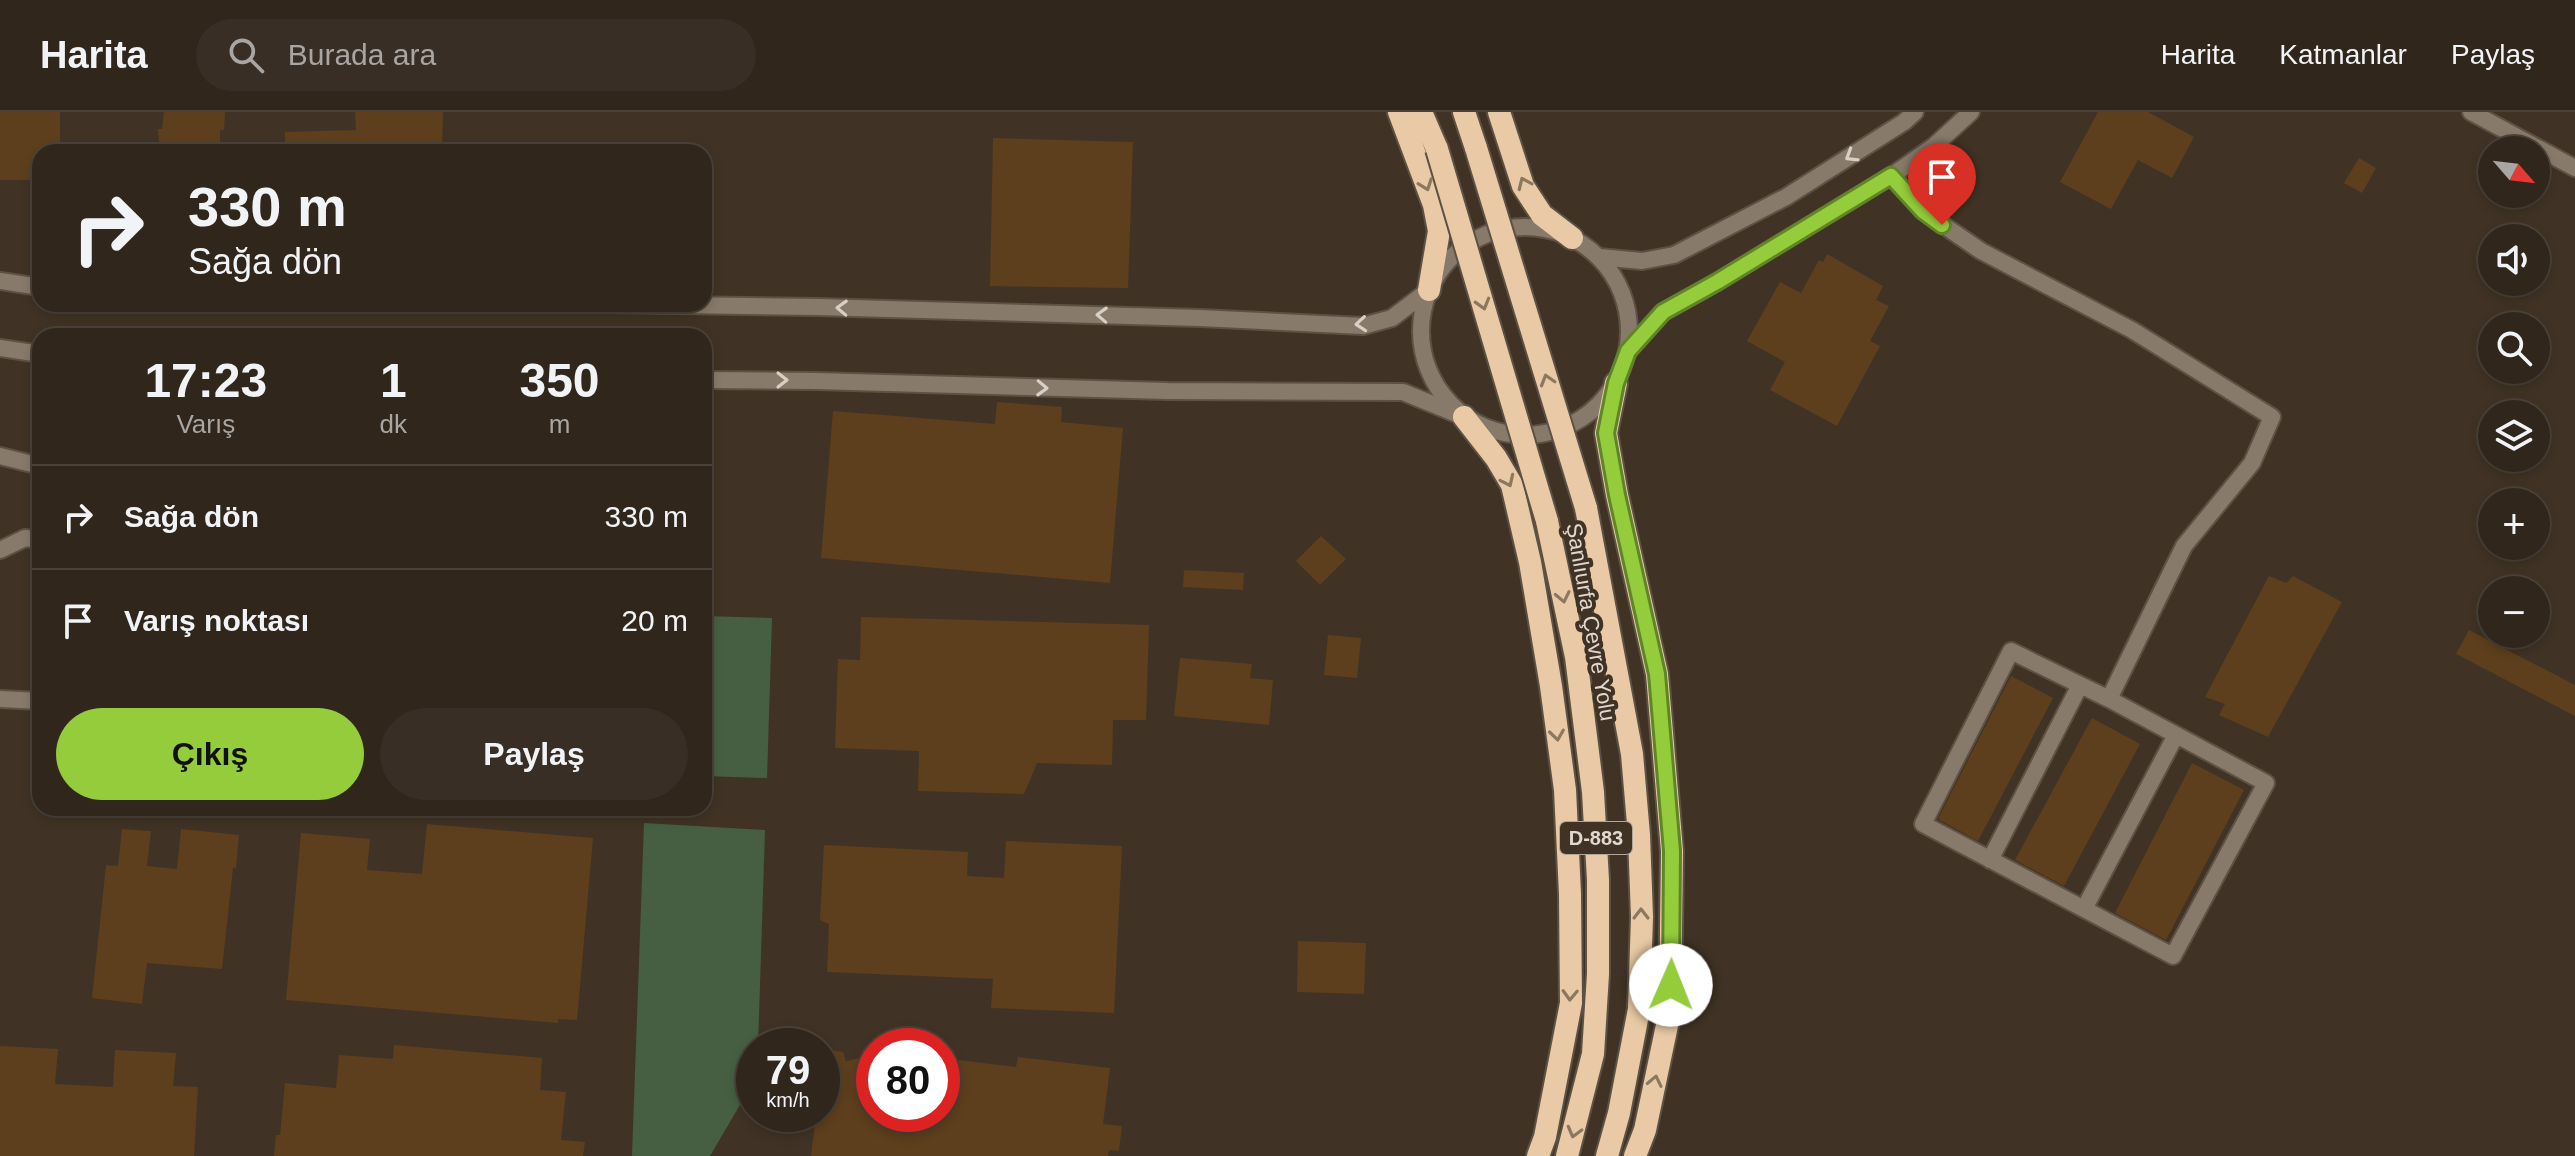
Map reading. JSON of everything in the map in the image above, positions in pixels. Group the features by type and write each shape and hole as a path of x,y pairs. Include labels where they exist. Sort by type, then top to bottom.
{"highway":[{"path":"1399,112 1434,205 1439,231 1429,290"},
{"name":"Şanlıurfa Çevre Yolu","path":"1421,112 1437,149 1547,521 1576,657 1593,792 1598,880 1598,974 1593,1054 1567,1156"},
{"name":"Şanlıurfa Çevre Yolu","path":"1464,112 1586,508 1632,754 1640,876 1639,1009 1619,1113 1607,1156"},
{"path":"1499,112 1523,186 1542,215 1572,238"},
{"path":"1616,383 1606,433 1657,674 1672,851 1670,1011 1645,1130 1635,1156"},
{"path":"1464,417 1496,458 1512,485 1530,562 1565,790 1571,1003 1545,1137 1538,1156"}],"street":[{"path":"1599,257 1642,261 1674,255 1786,197 1915,112"},
{"path":"1628,351 1663,312 1891,176 1934,146 1971,112"},
{"path":"2471,112 2575,168"},
{"path":"1891,176 1923,211 1981,251 2132,330 2272,417 2252,463 2184,546 2109,699"},
{"path":"712,306 1120,316 1363,326 1392,318 1429,290 1449,260 1475,240 1507,228 1540,228 1572,238 1599,257 1619,285 1629,317 1628,351 1616,383 1595,409 1565,428 1531,436 1496,432 1403,392 1168,391 712,380"},
{"path":"0,281 32,286"},
{"path":"1429,290 1421,325 1424,360 1440,392 1464,417"},
{"path":"0,348 32,353"},
{"path":"0,456 32,464"},
{"path":"0,550 25,538 32,539"},
{"path":"2011,651 2080,685 2266,783 2173,956 1923,824 2011,651"},
{"path":"1990,860 2080,685"},
{"path":"0,699 32,701"},
{"path":"2084,909 2176,735"}],"green space":[{"path":"712,616 772,618 767,778 712,776"},
{"path":"644,823 765,830 759,1028 736,1028 736,1112 710,1156 632,1156"}],"building":[{"path":"0,112 60,112 60,144 32,144 32,180 0,180"},
{"path":"164,112 225,112 220,144 159,144 158,129 162,129"},
{"path":"355,112 443,112 442,144 285,144 285,132 356,130"},
{"path":"2098,112 2148,112 2194,137 2172,178 2138,160 2111,209 2060,182"},
{"path":"993,138 1133,142 1128,288 990,286"},
{"path":"2359,158 2376,168 2362,193 2344,183"},
{"path":"1827,254 1883,286 1876,300 1889,306 1870,341 1880,346 1837,426 1770,390 1785,362 1747,341 1780,282 1801,293 1819,260 1823,262"},
{"path":"997,402 1062,407 1061,422 1123,428 1110,583 821,558 833,411 995,424"},
{"path":"1321,536 1346,559 1320,585 1296,561"},
{"path":"1184,570 1244,573 1243,590 1183,587"},
{"path":"2269,576 2286,583 2293,576 2342,602 2268,737 2219,715 2225,704 2205,697"},
{"path":"861,617 1149,625 1146,720 1113,720 1112,765 1037,763 1024,794 918,791 919,751 835,748 838,659 860,660"},
{"path":"2469,630 2478,635 2478,648 2504,648 2575,685 2575,716 2456,654"},
{"path":"1328,635 1361,638 1357,678 1324,675"},
{"path":"1180,658 1252,664 1250,678 1273,680 1269,725 1174,716"},
{"path":"2011,676 2053,698 1978,841 1938,819"},
{"path":"2092,718 2140,744 2064,886 2015,860"},
{"path":"2192,763 2244,790 2166,940 2115,913"},
{"path":"427,824 593,838 577,1020 558,1019 558,1023 286,1000 301,833 370,839 367,870 422,874"},
{"path":"122,829 151,831 147,866 177,869 181,829 239,835 222,969 147,963 142,1004 92,998 106,865 118,866"},
{"path":"1006,841 1122,846 1114,1013 991,1008 993,979 827,972 829,924 820,920 824,845 968,852 967,876 1004,878"},
{"path":"1298,941 1366,943 1364,994 1297,992"},
{"path":"394,1045 542,1058 540,1090 566,1092 561,1140 585,1142 583,1156 274,1156 276,1135 280,1135 285,1083 336,1088 339,1055 393,1059"},
{"path":"0,1046 58,1049 55,1084 113,1087 115,1050 176,1053 173,1086 198,1087 194,1156 0,1156"},
{"path":"840,1052 846,1061 856,1059 856,1132 960,1132 960,1060 1016,1067 1018,1057 1110,1068 1103,1124 1122,1126 1119,1151 1109,1150 1108,1156 811,1156 814,1132 840,1132"}],"route":[{"path":"1671,985 1672,851 1657,674 1606,433 1616,383 1628,351 1663,312 1891,176 1923,211 1942,225"}]}
